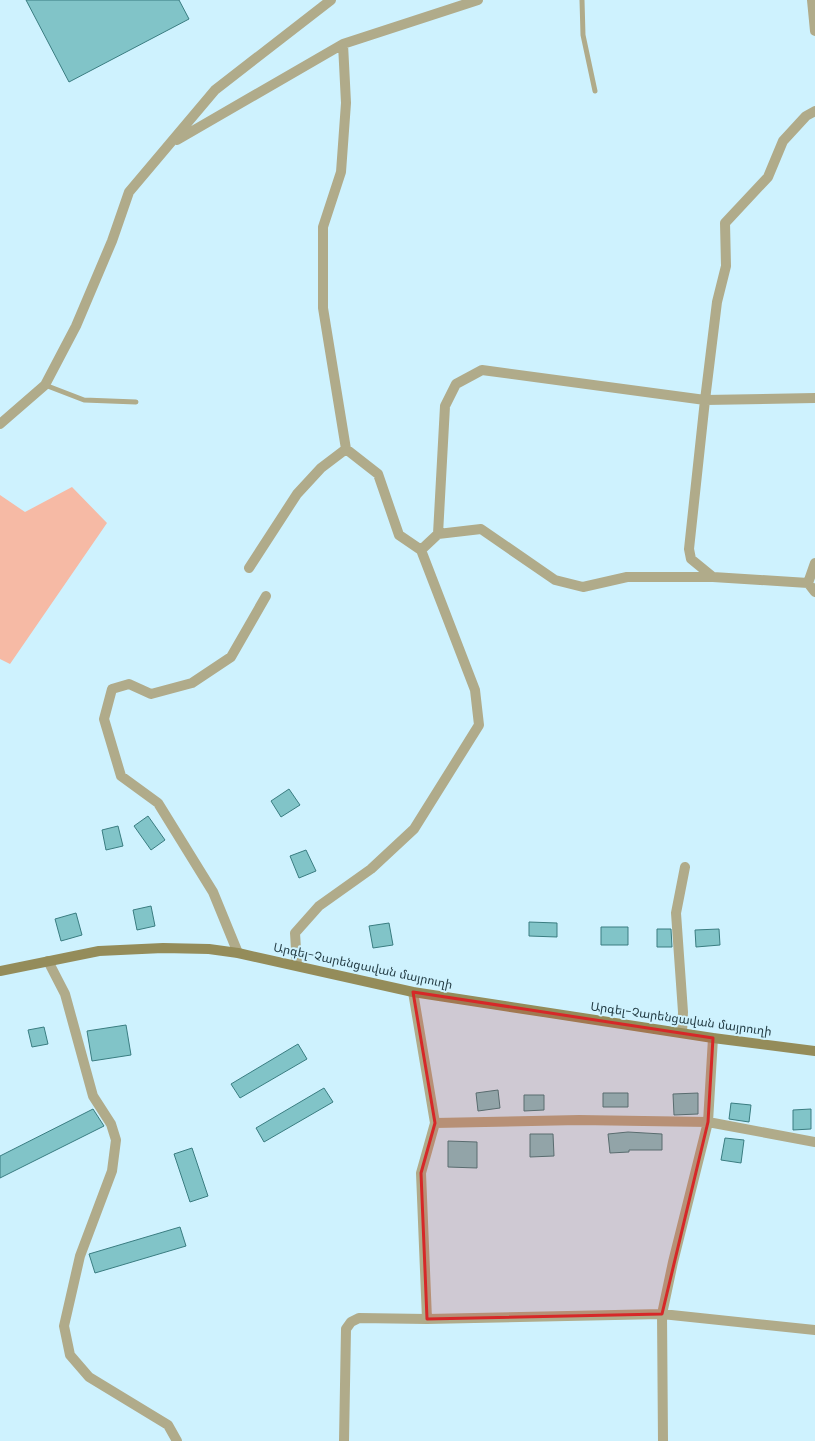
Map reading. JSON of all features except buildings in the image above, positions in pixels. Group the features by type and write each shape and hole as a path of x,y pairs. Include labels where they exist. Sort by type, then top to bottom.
{"main road":[{"name":"Արգել-Չարենցավան մայրուղի","path":"0,971 99,951 164,948 209,949 238,953 297,965 414,992 713,1038 815,1051"}],"street":[{"path":"0,424 45,385 76,326 112,241 129,192 215,90 331,0"},
{"path":"171,143 344,44 478,0"},
{"path":"812,0 815,31"},
{"path":"297,965 295,933 318,906 371,869 414,830 479,725 475,690 421,550 399,535 378,474 346,450 323,300 323,227 341,172 346,103 344,44"},
{"path":"713,577 691,559 689,550 717,302 726,266 725,222 768,177 783,141 806,116 815,111"},
{"path":"438,534 445,406 456,384 482,370 705,400 815,398"},
{"path":"250,568 297,494 321,468 346,450"},
{"path":"421,550 438,534 481,529 555,580 583,588 628,577 713,577 808,583 815,592"},
{"path":"808,583 815,563"},
{"path":"238,953 213,892 158,803 121,776 104,719 112,689 129,684 151,694 192,683 231,657 266,596"},
{"path":"682,1033 683,1012 676,913 685,867"},
{"path":"48,961 64,994 93,1096 111,1124 116,1140 112,1170 80,1256 64,1326 70,1355 89,1376 168,1425 177,1441"},
{"path":"414,992 435,1123 422,1173 427,1319"},
{"path":"663,1441 662,1314 673,1262 708,1122 713,1038"},
{"path":"435,1123 579,1120 708,1122 815,1142"},
{"path":"344,1441 346,1329 351,1322 359,1318 427,1319 662,1314 815,1330"}],"lane":[{"path":"582,0 583,35 595,91"},
{"path":"45,385 84,400 136,402"}],"highlighted area":[{"path":"413,992 713,1038 708,1122 662,1314 427,1319 421,1173 435,1123"}],"shaded area":[{"path":"72,487 107,523 10,664 0,659 0,495 25,512"}]}
